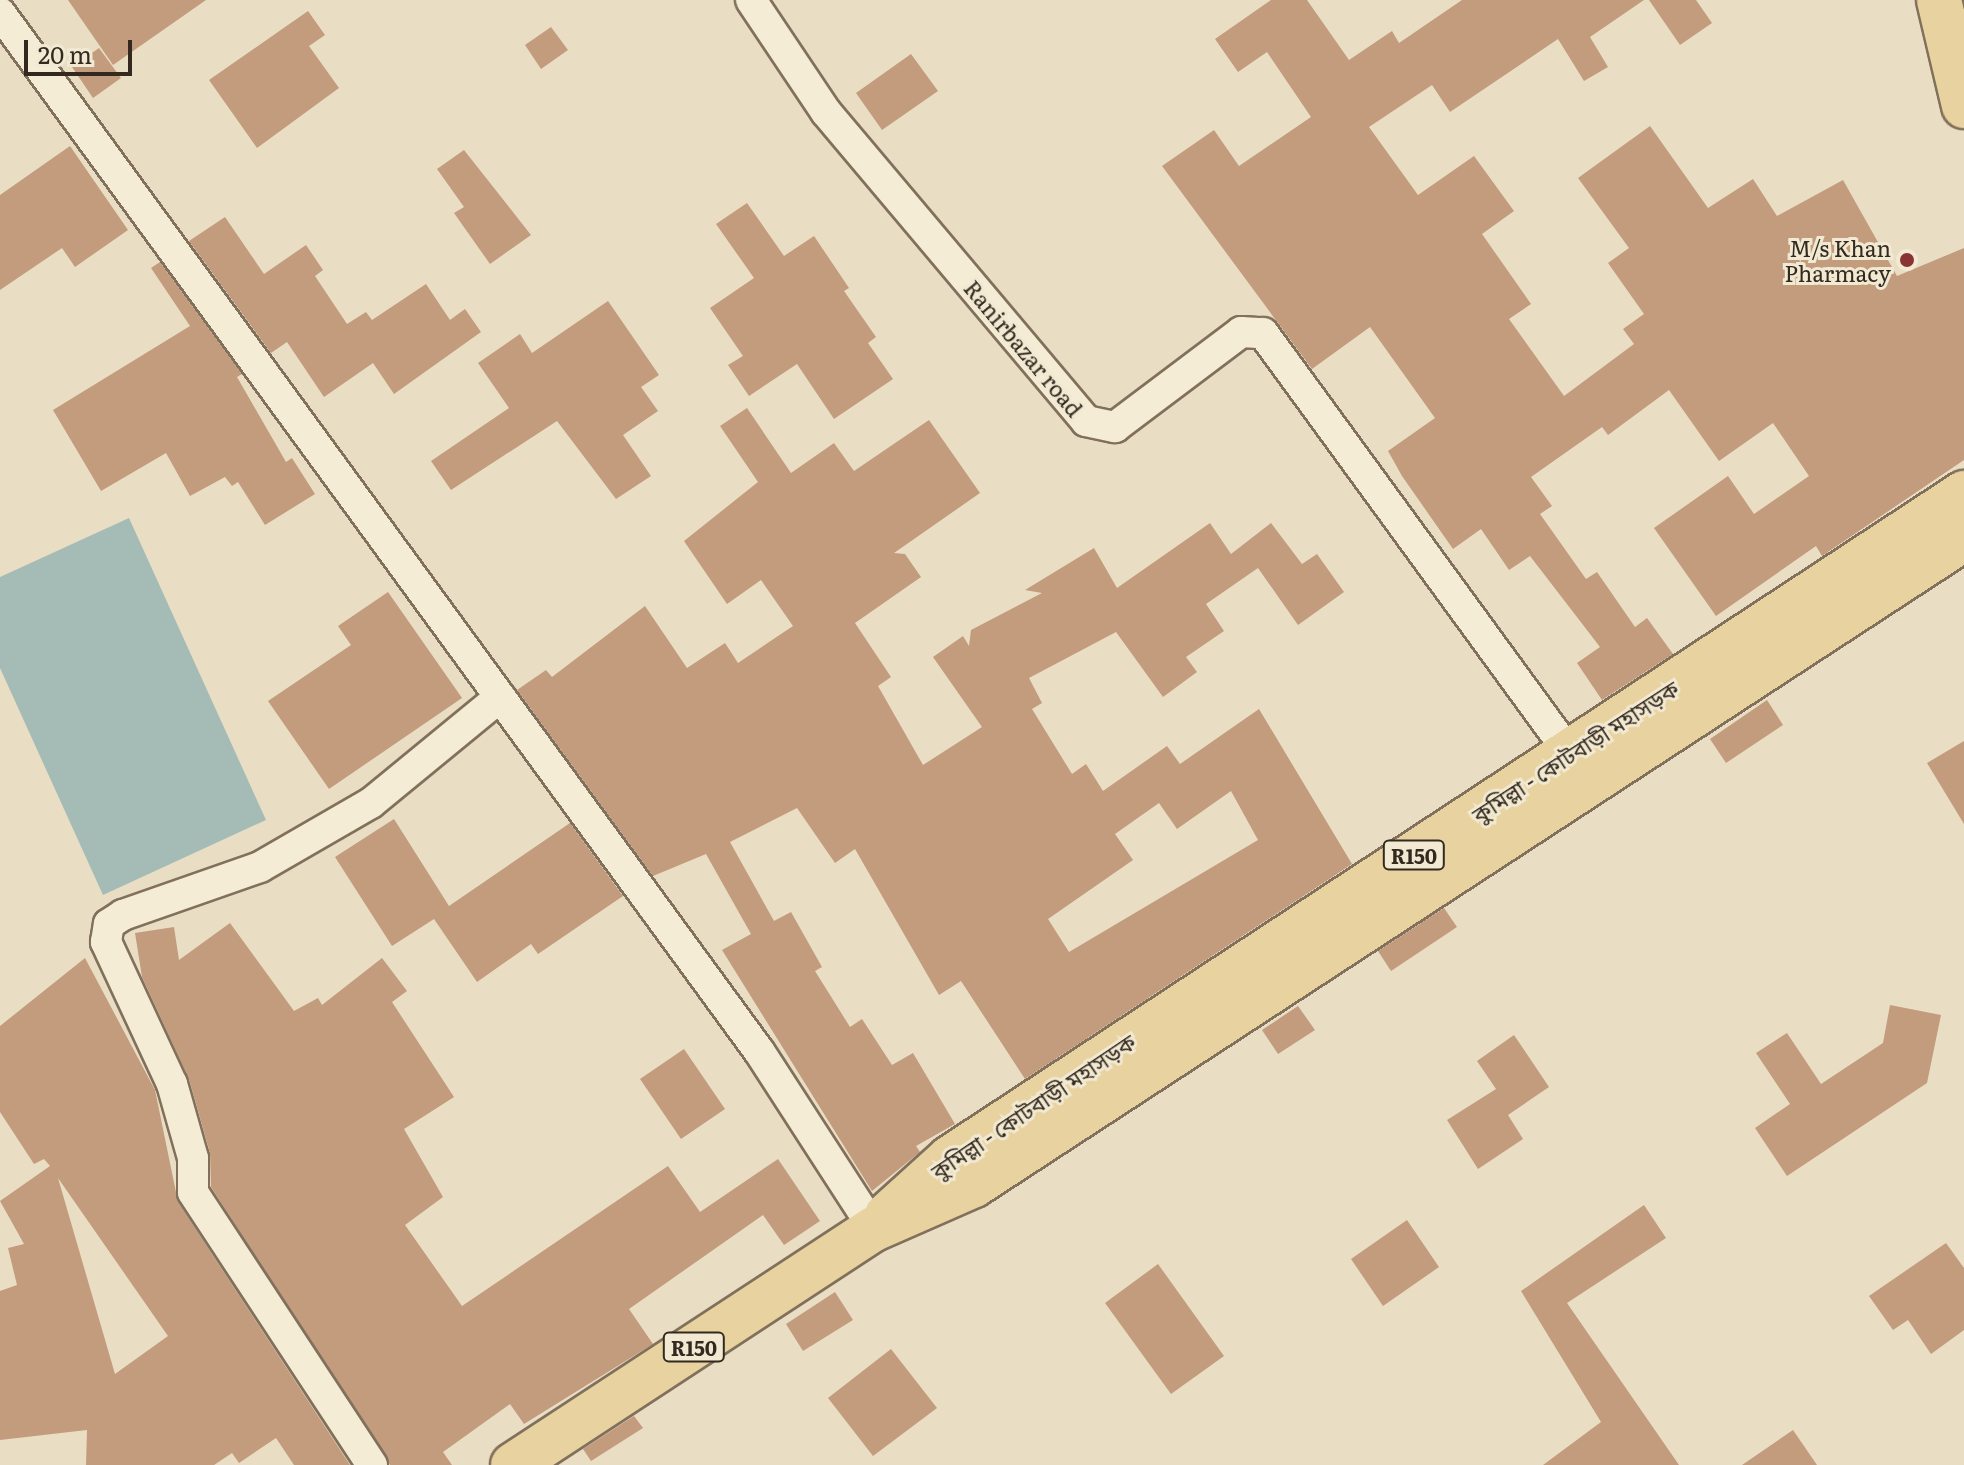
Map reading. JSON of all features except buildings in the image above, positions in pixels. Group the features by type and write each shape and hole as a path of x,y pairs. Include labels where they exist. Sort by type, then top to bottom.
{"main road":[{"path":"1940,0 1964,33"},
{"path":"1940,0 1964,106"},
{"name":"কুমিল্লা - কোটবাড়ী মহাসড়ক","path":"1521,808 1571,755 1964,493"},
{"name":"কুমিল্লা - কোটবাড়ী মহাসড়ক","path":"513,1465 874,1229 974,1185 1521,808 1964,539"}],"street":[{"name":"Ranirbazar road","path":"751,0 826,112 1086,421 1115,427 1241,332 1263,333 1571,755"},
{"path":"0,13 759,1051 874,1229"},
{"path":"372,1465 193,1192 193,1158 172,1084 106,942 109,924 123,915 260,867 371,803 500,697"}],"water":[{"path":"129,518 266,820 103,895 0,668 0,577"}],"place":[{"name":"M/s Khan Pharmacy","path":"1907,260"}]}
